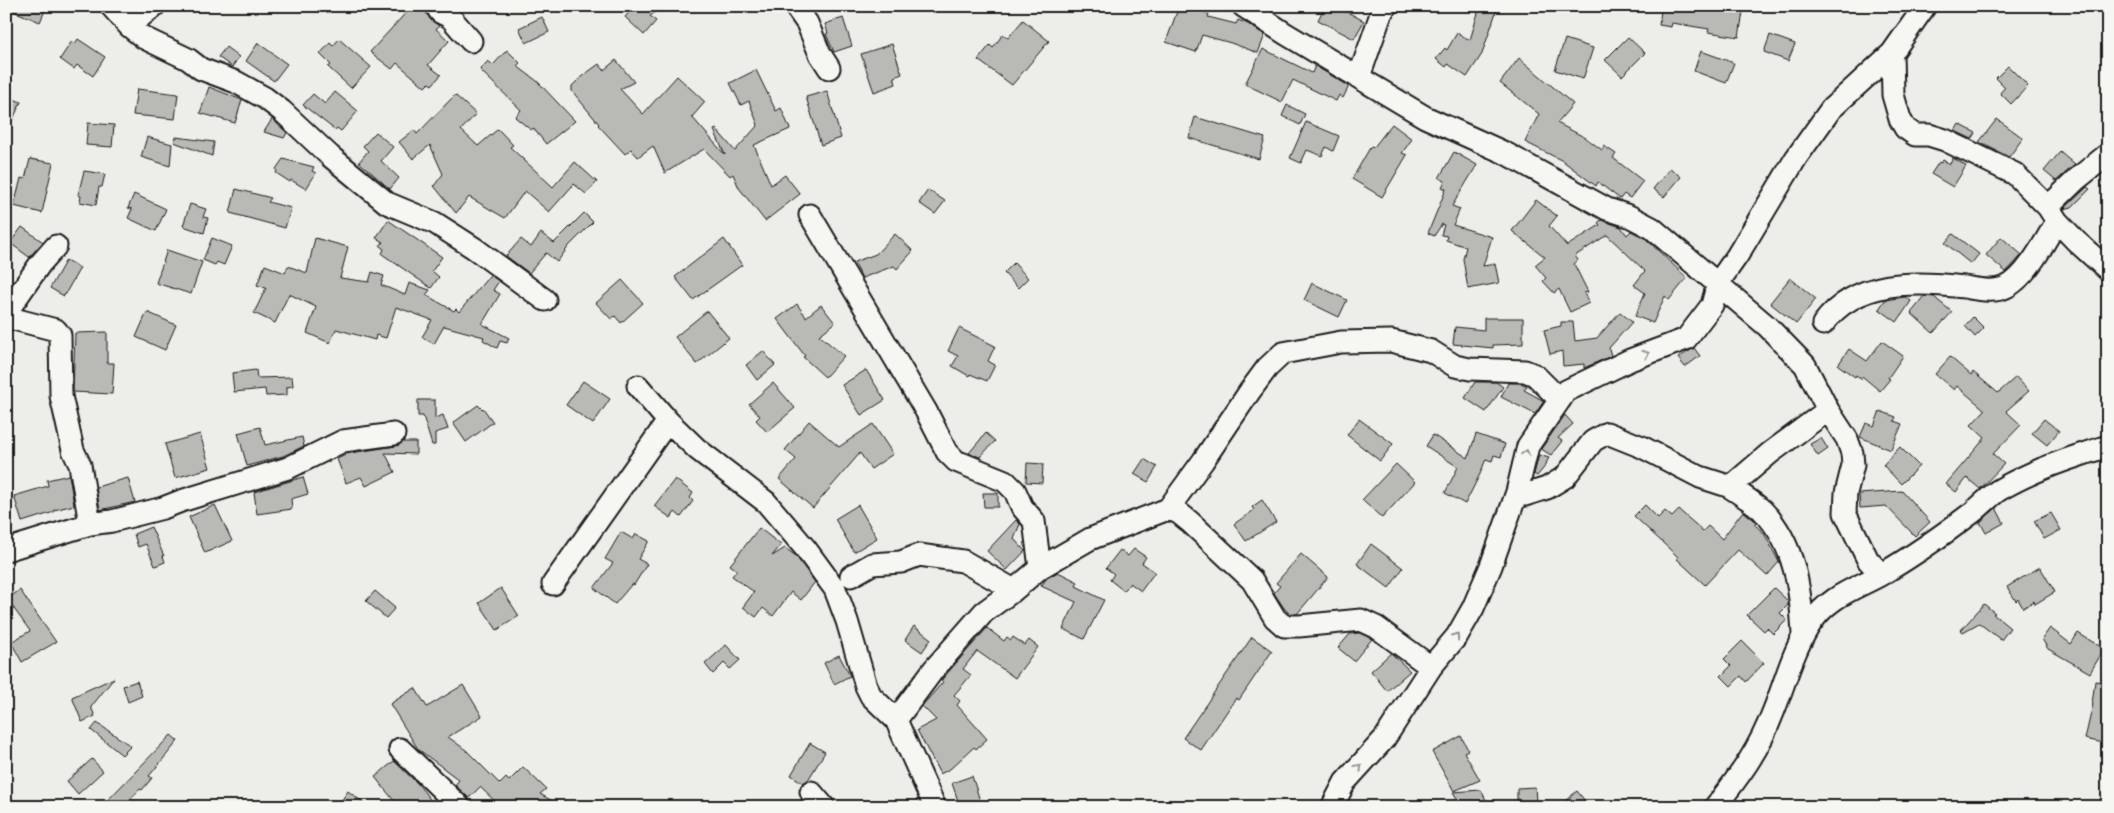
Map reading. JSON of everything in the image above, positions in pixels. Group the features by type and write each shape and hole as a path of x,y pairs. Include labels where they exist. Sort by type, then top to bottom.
{"street":[{"path":"111,6 129,26 144,38 188,59 201,69 236,82 265,98 387,204 435,223 474,248 545,300"},
{"path":"129,26 154,6"},
{"path":"436,6 440,12 450,17 471,41"},
{"path":"795,6 806,23 822,59 829,68"},
{"path":"1243,6 1286,34 1425,117 1505,153 1607,209 1629,216 1652,228 1767,326 1805,365 1828,410 1847,439 1852,453 1853,465 1846,493 1845,513 1868,560 1881,574"},
{"path":"1359,77 1381,14 1386,6"},
{"path":"1332,807 1345,782 1384,738 1431,668 1456,636 1473,608 1491,566 1517,492 1528,446 1566,391 1622,364 1686,339 1712,306 1718,283 1737,256 1796,158 1832,109 1892,53 1925,6"},
{"path":"1892,53 1893,95 1900,119 1905,128 1915,135 1929,135 1945,140 2014,174 2108,270"},
{"path":"1823,324 1832,311 1857,296 1882,286 1918,284 1982,290 1998,290 2006,287 2026,267 2052,214 2077,179 2108,154"},
{"path":"810,215 926,411 947,452 956,461 1005,481 1015,491 1022,507 1034,521 1040,568"},
{"path":"56,246 40,264 7,311 56,330 60,335 61,396 73,450 80,465 90,524"},
{"path":"896,720 934,669 984,612 1040,568 1090,539 1168,510 1255,383 1266,368 1283,353 1341,342 1391,341 1430,351 1455,366 1470,369 1525,371 1535,375 1560,400"},
{"path":"638,386 668,421 698,449 766,502 805,548 835,589 847,621 866,686 871,696 896,720 935,807"},
{"path":"1728,486 1735,483 1770,453 1828,410"},
{"path":"553,584 668,421"},
{"path":"1517,492 1525,495 1533,493 1548,488 1566,477 1593,441 1607,433 1642,447 1700,477 1728,486 1762,510 1781,534 1790,553 1798,582 1803,635"},
{"path":"6,550 90,524 112,521 163,508 181,500 288,468 343,440 394,434"},
{"path":"1716,807 1745,770 1759,746 1803,635 1825,605 1841,594 1881,574 1973,512 2005,487 2065,459 2108,446"},
{"path":"1168,510 1179,513 1190,522 1252,580 1275,618 1284,626 1361,620 1376,627 1431,668"},
{"path":"850,576 872,564 901,562 919,555 963,561 1014,590"},
{"path":"400,749 460,807"}],"building":[{"path":"6,6 47,6 40,22 6,8"},
{"path":"412,6 419,13 424,8 430,19 439,26 436,29 449,41 428,65 441,75 432,85 429,83 425,87 397,63 392,69 370,52"},
{"path":"635,6 664,6 650,16 656,21 644,35 625,17"},
{"path":"1179,6 1200,6 1198,10 1209,14 1208,17 1236,24 1238,20 1248,24 1265,35 1258,53 1202,35 1196,52 1166,42"},
{"path":"1325,6 1336,6 1364,21 1354,39 1318,20"},
{"path":"1480,6 1497,9 1482,54 1467,77 1448,64 1446,67 1436,59 1445,48 1447,50 1457,33 1470,40"},
{"path":"1664,6 1699,6 1743,12 1739,37 1708,32 1709,29 1672,23 1671,27 1659,25 1661,11 1663,11"},
{"path":"542,17 549,32 526,43 519,28"},
{"path":"843,18 852,46 834,52 826,34 828,33 825,24"},
{"path":"1023,20 1049,41 1012,85 978,60 990,45 993,48 1003,34 1008,38"},
{"path":"1770,35 1795,44 1788,61 1764,52"},
{"path":"1628,37 1645,53 1622,76 1605,60"},
{"path":"78,39 105,57 93,76 77,65 74,69 60,59 72,41 75,44"},
{"path":"339,39 371,67 351,88 328,67 331,65 320,54 330,43 333,46"},
{"path":"1565,39 1593,48 1583,79 1555,70"},
{"path":"258,43 287,64 274,81 246,61"},
{"path":"892,44 902,74 894,77 896,84 874,92 861,54"},
{"path":"226,47 239,57 232,67 218,57"},
{"path":"1263,49 1312,73 1315,66 1349,86 1343,98 1339,95 1336,101 1293,80 1282,102 1245,84"},
{"path":"507,50 520,63 517,66 537,81 575,121 546,144 533,128 531,130 515,117 521,110 480,70 488,61 493,65"},
{"path":"1701,51 1734,63 1726,83 1694,71"},
{"path":"1519,58 1573,104 1557,123 1586,138 1602,150 1604,146 1616,154 1613,158 1643,181 1630,198 1624,194 1620,199 1598,182 1596,186 1563,161 1525,142 1539,114 1500,83"},
{"path":"616,60 634,82 620,89 643,114 677,76 705,102 692,117 725,155 714,130 716,129 735,151 758,125 749,101 741,105 730,83 756,70 776,111 781,108 790,129 754,145 771,185 785,175 800,194 765,221 739,188 733,174 730,176 704,149 665,173 653,146 638,157 631,149 625,154 598,125 572,91 572,86 581,77 599,64 604,70"},
{"path":"2008,66 2028,86 2011,104 2000,93 2005,87 1996,78"},
{"path":"209,87 242,100 235,123 200,113"},
{"path":"137,89 178,94 175,119 133,115"},
{"path":"827,91 841,138 821,145 806,97"},
{"path":"335,92 358,111 341,131 337,128 335,130 303,105 313,94 325,104"},
{"path":"455,95 476,114 461,130 478,146 498,129 513,145 510,147 553,187 575,162 597,182 586,194 574,184 549,212 525,191 505,218 469,197 456,213 434,186 443,174 430,145 413,159 399,142 414,130 417,134"},
{"path":"6,96 21,102 6,134"},
{"path":"1287,105 1305,114 1300,125 1282,116"},
{"path":"1195,117 1265,138 1259,159 1189,138"},
{"path":"272,119 287,133 284,138 264,132"},
{"path":"1997,119 2023,138 2009,157 1979,142"},
{"path":"1306,122 1339,136 1333,151 1326,147 1322,156 1307,150 1301,163 1290,158"},
{"path":"88,123 114,125 112,147 86,145"},
{"path":"1392,124 1412,139 1402,153 1407,155 1382,197 1352,179 1371,146 1374,147"},
{"path":"1959,124 1976,133 1972,139 1955,131"},
{"path":"376,132 393,147 381,161 399,178 390,189 359,162 368,151 363,146"},
{"path":"147,137 172,144 170,166 141,157"},
{"path":"176,137 214,142 212,156 174,142"},
{"path":"1454,152 1477,165 1452,206 1460,209 1453,225 1492,237 1483,266 1495,264 1499,283 1468,289 1463,259 1466,247 1446,240 1447,236 1441,235 1444,225 1442,224 1434,236 1428,233 1446,189 1442,187 1445,181 1439,178"},
{"path":"2060,152 2075,165 2056,181 2044,171"},
{"path":"1953,158 1966,166 1953,187 1931,174 1939,162 1941,163 1943,160 1950,164"},
{"path":"30,159 53,163 42,213 14,206 21,178 25,179"},
{"path":"283,159 314,167 312,171 316,173 306,189 276,173 276,169"},
{"path":"1670,168 1681,177 1664,197 1653,189"},
{"path":"84,171 105,174 102,187 99,187 96,205 80,202 81,196 78,195"},
{"path":"2087,187 2090,189 2072,207 2064,209"},
{"path":"236,189 271,198 268,202 291,208 285,228 230,213"},
{"path":"928,190 945,201 935,214 919,203"},
{"path":"134,194 166,209 156,231 128,218 132,209 128,208"},
{"path":"1536,200 1557,216 1549,226 1567,246 1600,225 1598,223 1601,220 1621,227 1627,235 1631,231 1645,238 1687,278 1669,300 1665,296 1653,323 1635,316 1645,293 1634,285 1645,271 1607,235 1575,256 1578,260 1574,264 1588,292 1584,293 1589,303 1570,312 1559,289 1554,293 1543,281 1546,278 1535,265 1545,257 1512,231"},
{"path":"190,204 206,209 203,217 208,218 204,233 183,226"},
{"path":"584,213 593,222 569,246 557,262 546,253 529,273 506,256 521,239 531,247 541,233 554,243"},
{"path":"388,220 442,257 432,271 439,277 431,288 382,254 384,249 380,246 383,242 376,238"},
{"path":"22,227 43,242 29,257 10,243"},
{"path":"895,234 913,251 897,269 894,266 862,278 854,262 876,254"},
{"path":"1953,234 1979,254 1971,264 1945,243"},
{"path":"2001,237 2022,255 2006,272 1986,255"},
{"path":"212,238 232,246 224,265 217,262 215,265 203,260"},
{"path":"315,238 348,247 340,278 369,282 372,272 384,276 381,285 405,295 409,283 430,290 426,295 454,311 456,309 459,312 490,275 499,281 493,290 500,294 482,324 509,338 507,343 500,341 497,348 483,340 484,337 444,326 434,344 422,337 432,320 396,307 386,338 376,335 375,340 336,329 330,343 307,333 316,307 289,294 275,323 254,313 266,288 257,285 265,265 285,273 288,266 307,273"},
{"path":"724,239 742,265 693,300 675,277"},
{"path":"167,250 202,262 191,294 156,283"},
{"path":"66,260 80,268 64,296 50,288"},
{"path":"1014,263 1028,278 1018,288 1004,273"},
{"path":"1790,278 1816,299 1796,324 1770,303"},
{"path":"622,280 643,303 621,323 615,316 611,319 596,303"},
{"path":"1312,283 1347,300 1339,317 1304,300"},
{"path":"1925,296 1934,297 1952,312 1933,333 1911,313"},
{"path":"1905,297 1911,301 1897,322 1879,309 1885,300"},
{"path":"797,304 806,317 821,305 835,323 819,335 844,356 825,377 803,357 805,356 777,319"},
{"path":"707,311 729,338 697,364 675,337"},
{"path":"147,312 176,325 165,350 136,337"},
{"path":"1620,312 1632,322 1609,348 1611,356 1584,368 1584,364 1563,366 1562,351 1550,354 1544,330 1561,326 1561,322 1573,322 1575,341 1597,338"},
{"path":"1973,317 1984,328 1975,337 1965,326"},
{"path":"1484,318 1523,318 1523,344 1493,345 1493,348 1453,344 1455,327 1484,330"},
{"path":"959,328 995,346 988,361 995,365 987,381 970,374 969,376 952,366 958,356 948,351"},
{"path":"107,332 107,363 114,363 112,394 73,392 75,333"},
{"path":"1882,341 1903,356 1888,378 1890,379 1880,391 1863,377 1861,379 1856,375 1855,377 1838,365 1849,349 1867,361"},
{"path":"1694,348 1700,356 1685,367 1678,358"},
{"path":"763,351 775,365 757,380 746,365"},
{"path":"1950,357 1971,375 1973,372 1998,393 2016,377 2029,391 2006,411 2021,425 1993,454 2004,464 1980,489 1967,478 1956,492 1946,484 1985,438 1971,425 1985,410 1957,386 1954,390 1935,374"},
{"path":"256,370 257,378 292,377 293,386 287,387 287,395 266,396 265,389 234,392 232,373"},
{"path":"866,370 885,400 861,415 842,385"},
{"path":"583,381 610,399 593,424 566,405"},
{"path":"1475,382 1496,382 1503,387 1486,412 1465,398"},
{"path":"773,383 795,408 767,432 756,420 760,416 749,404"},
{"path":"1508,383 1521,383 1527,386 1524,390 1544,401 1535,414 1501,397"},
{"path":"418,400 435,400 435,418 443,415 448,429 435,433 435,445 432,445 423,416 418,416"},
{"path":"478,405 483,408 493,422 466,442 453,423"},
{"path":"1880,411 1896,417 1894,421 1902,424 1891,450 1860,437 1866,423 1874,426"},
{"path":"1565,415 1573,424 1558,438 1562,441 1551,455 1541,449"},
{"path":"1359,419 1393,444 1380,461 1347,435"},
{"path":"2044,419 2059,431 2047,445 2032,433"},
{"path":"809,421 839,447 873,424 893,454 871,469 860,453 813,508 779,479 796,459 785,450"},
{"path":"260,427 265,445 302,437 304,446 283,456 247,466 238,433"},
{"path":"986,433 995,441 980,457 969,453"},
{"path":"200,434 210,468 175,478 165,444"},
{"path":"1476,434 1505,444 1501,457 1494,455 1492,461 1486,459 1465,504 1445,493 1458,467 1426,446 1433,435 1468,458"},
{"path":"1821,438 1828,449 1818,456 1810,444"},
{"path":"403,442 416,442 416,454 385,453 395,472 366,486 361,477 346,483 337,459 350,453 396,446"},
{"path":"1900,447 1919,466 1901,484 1883,465"},
{"path":"1539,455 1549,458 1547,464 1537,476 1534,474"},
{"path":"1144,459 1157,467 1148,482 1134,474"},
{"path":"1027,463 1043,464 1042,483 1026,482"},
{"path":"1396,464 1415,482 1382,518 1362,500"},
{"path":"69,475 74,505 22,522 14,496 48,486 47,480"},
{"path":"303,477 308,494 291,499 292,509 257,514 254,492"},
{"path":"128,478 135,502 100,510 96,487"},
{"path":"675,479 693,493 690,498 693,501 681,517 675,512 671,518 654,506"},
{"path":"1902,491 1930,522 1915,536 1886,506 1860,508 1859,494"},
{"path":"983,493 998,493 998,507 984,507"},
{"path":"1262,500 1276,522 1246,541 1234,524 1254,510 1252,507"},
{"path":"215,505 232,541 205,553 189,517"},
{"path":"858,505 877,538 854,552 835,519"},
{"path":"1645,505 1658,518 1665,511 1672,517 1679,510 1703,531 1708,526 1722,539 1743,511 1756,522 1754,524 1764,533 1779,562 1767,576 1738,550 1705,585 1634,516"},
{"path":"1996,508 2004,523 1986,533 1980,522"},
{"path":"2051,513 2061,530 2044,539 2034,521"},
{"path":"1016,520 1020,524 1014,539 1025,551 1007,570 987,551"},
{"path":"151,527 165,562 155,566 146,544 138,547 134,534"},
{"path":"759,528 781,545 772,556 785,548 796,556 815,582 801,600 791,592 773,616 763,608 756,617 743,607 754,592 732,576 737,570 730,565"},
{"path":"621,532 633,539 636,534 649,541 638,559 647,564 634,585 632,584 615,604 594,588 613,563 605,559"},
{"path":"1371,544 1403,568 1389,588 1357,564"},
{"path":"1134,549 1146,557 1142,563 1155,572 1141,591 1130,583 1124,591 1110,580 1114,574 1106,568 1120,550 1128,556"},
{"path":"1301,554 1328,577 1297,614 1290,614 1274,593 1280,586 1276,583"},
{"path":"2040,567 2055,592 2035,604 2034,601 2023,608 2007,587"},
{"path":"1058,572 1078,582 1076,586 1104,600 1084,639 1063,629 1076,602 1041,586 1047,578"},
{"path":"501,588 519,616 497,630 479,603"},
{"path":"1774,588 1788,601 1788,605 1780,613 1787,620 1773,634 1767,628 1764,631 1747,615"},
{"path":"20,590 56,642 22,662 11,642 30,631 7,599"},
{"path":"375,591 395,608 386,618 366,601"},
{"path":"1984,604 2010,628 2001,640 1979,623 1963,632 1961,630"},
{"path":"914,626 931,639 922,652 905,640"},
{"path":"987,628 1004,641 1007,637 1011,640 1013,637 1025,645 1029,640 1038,647 1015,678 977,651 963,669 971,675 954,695 960,701 957,705 987,739 976,749 974,747 950,769 940,774 917,730 936,720 922,706 943,682 941,681 944,677"},
{"path":"2050,628 2071,644 2078,633 2104,649 2090,673 2048,649 2042,639"},
{"path":"1359,633 1372,639 1354,661 1338,648 1350,634"},
{"path":"1252,637 1272,651 1239,700 1236,698 1201,750 1183,738"},
{"path":"1742,641 1764,663 1746,682 1741,676 1731,686 1721,676 1731,666 1724,659"},
{"path":"726,645 740,660 730,669 724,663 713,674 705,664"},
{"path":"1391,653 1410,671 1387,691 1371,671"},
{"path":"839,655 850,676 834,684 824,663"},
{"path":"114,678 91,707 95,716 82,722 72,697"},
{"path":"137,681 142,696 128,702 123,686"},
{"path":"2095,681 2108,683 2108,744 2085,739 2093,704"},
{"path":"463,685 482,716 448,737 466,750 500,784 506,778 509,781 523,767 546,789 540,794 563,807 501,807 480,787 469,798 455,785 459,780 418,749 390,704 415,688 427,707"},
{"path":"97,723 131,746 122,755 91,730"},
{"path":"171,735 178,741 149,776 152,778 142,790 140,789 123,807 101,807"},
{"path":"1461,736 1468,750 1464,752 1480,780 1454,791 1432,752"},
{"path":"810,743 825,752 808,780 803,783 791,775"},
{"path":"92,759 103,771 78,794 67,781"},
{"path":"394,761 418,784 436,807 399,807 375,777"},
{"path":"972,776 982,807 960,807 952,783"},
{"path":"1535,787 1536,801 1517,802 1517,788"},
{"path":"1481,790 1486,800 1473,807 1462,807 1453,792"},
{"path":"348,791 369,807 337,807"},
{"path":"1577,791 1590,807 1558,807"}]}
